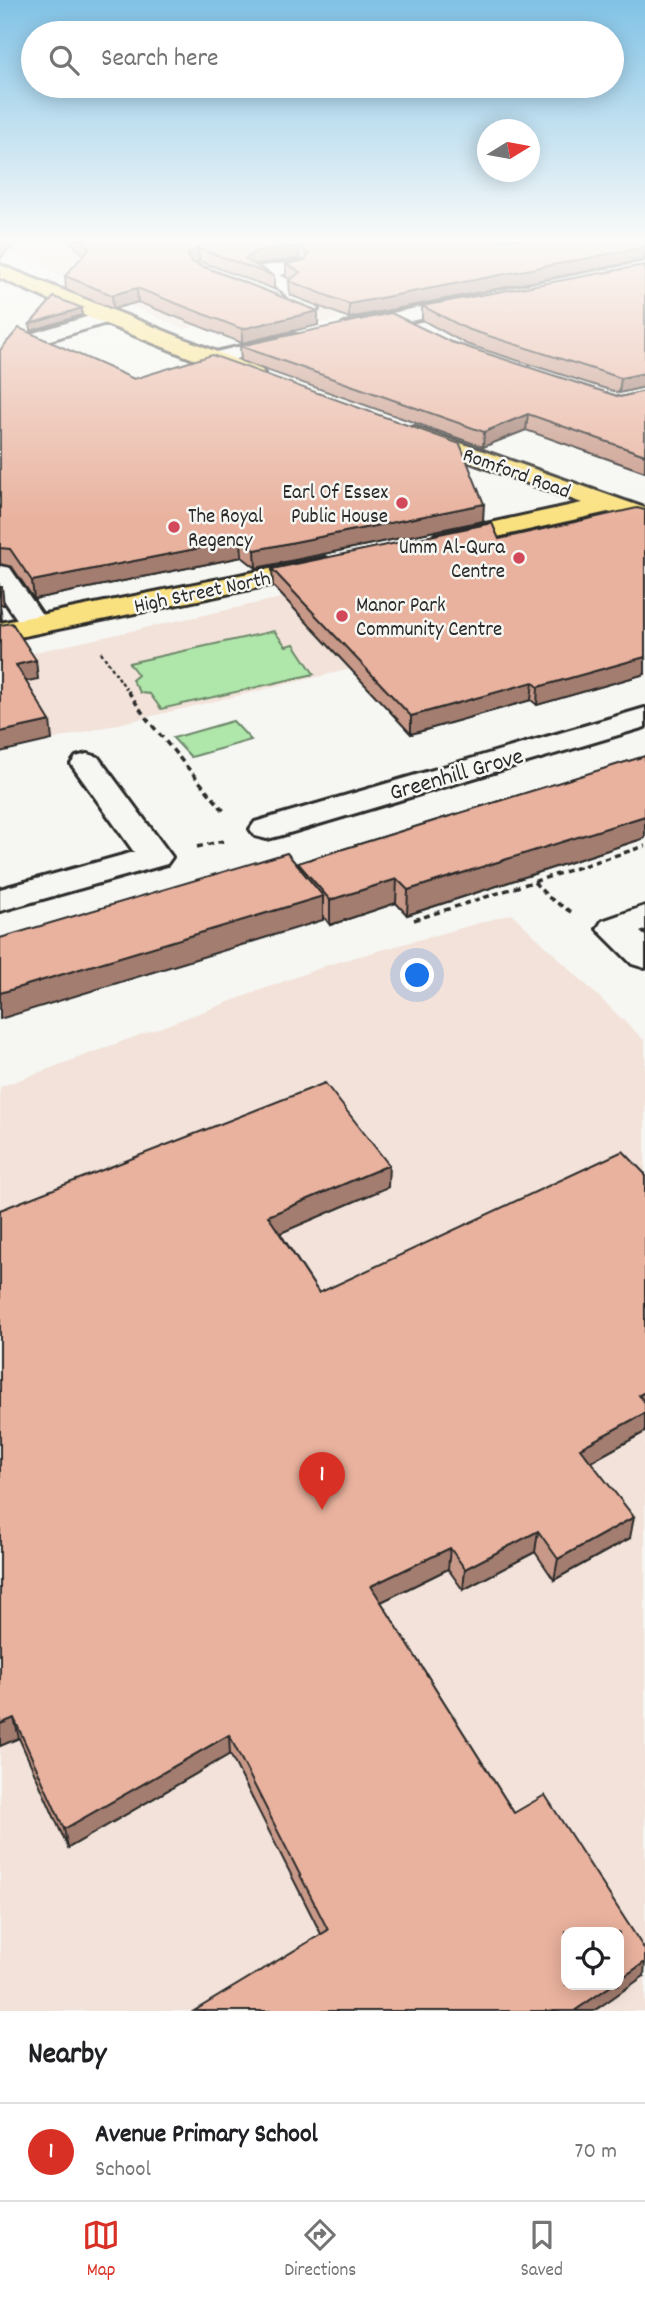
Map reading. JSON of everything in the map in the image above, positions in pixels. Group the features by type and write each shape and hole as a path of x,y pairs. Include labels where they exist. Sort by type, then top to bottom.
{"main road":[{"path":"145,333 272,382"},
{"name":"Romford Road","path":"393,426 645,517"},
{"path":"422,546 645,497"},
{"name":"High Street North","path":"0,632 343,562"}],"street":[{"path":"54,333 37,338 70,352"},
{"path":"210,359 323,333"},
{"path":"0,573 35,625"},
{"name":"Greenhill Grove","path":"256,832 645,717"},
{"path":"0,900 155,857 87,764"},
{"path":"645,917 615,929 645,956"}],"path":[{"path":"100,651 146,718 256,832"},
{"path":"155,857 256,832"},
{"path":"414,920 645,846"}],"shaded area":[{"path":"354,582 427,651 0,752 0,660"},
{"path":"512,914 645,1041 645,2011 0,2011 0,1087 331,964"}],"green space":[{"path":"274,631 286,646 294,644 314,674 161,709 150,694 141,693 132,680 138,675 129,663"},
{"path":"233,721 251,740 191,757 173,738"}],"building":[{"path":"15,333 30,333 134,379 212,355 460,444 484,504 255,550 241,540 32,581 10,549 0,548 0,350"},
{"path":"300,333 432,333 451,342 620,397 645,391 645,455 528,414 484,432 240,346"},
{"path":"479,333 645,333 645,373 621,378"},
{"path":"637,508 645,510 645,657 538,687 533,682 411,716 272,569 492,523 499,539"},
{"path":"12,623 36,660 16,665 50,721 0,732 0,625"},
{"path":"645,756 645,816 408,890 397,879 330,900 298,863"},
{"path":"287,853 323,896 0,993 0,938"},
{"path":"325,1083 389,1165 268,1216 319,1293 623,1151 645,1174 645,1392 639,1395 645,1403 645,1413 580,1448 634,1517 558,1559 538,1531 465,1569 450,1548 371,1586 514,1813 545,1795 645,1950 645,1962 624,1977 624,1927 561,1927 561,1990 605,1990 574,2011 194,2011 328,1930 229,1735 64,1829 14,1718 0,1724 0,1210"}],"place":[{"name":"Earl Of Essex Public House","path":"402,503"},
{"name":"The Royal Regency","path":"174,527"},
{"name":"Umm Al-Qura Centre","path":"519,558"},
{"name":"Manor Park Community Centre","path":"342,616"},
{"name":"Avenue Primary School","path":"322,1510"}]}
